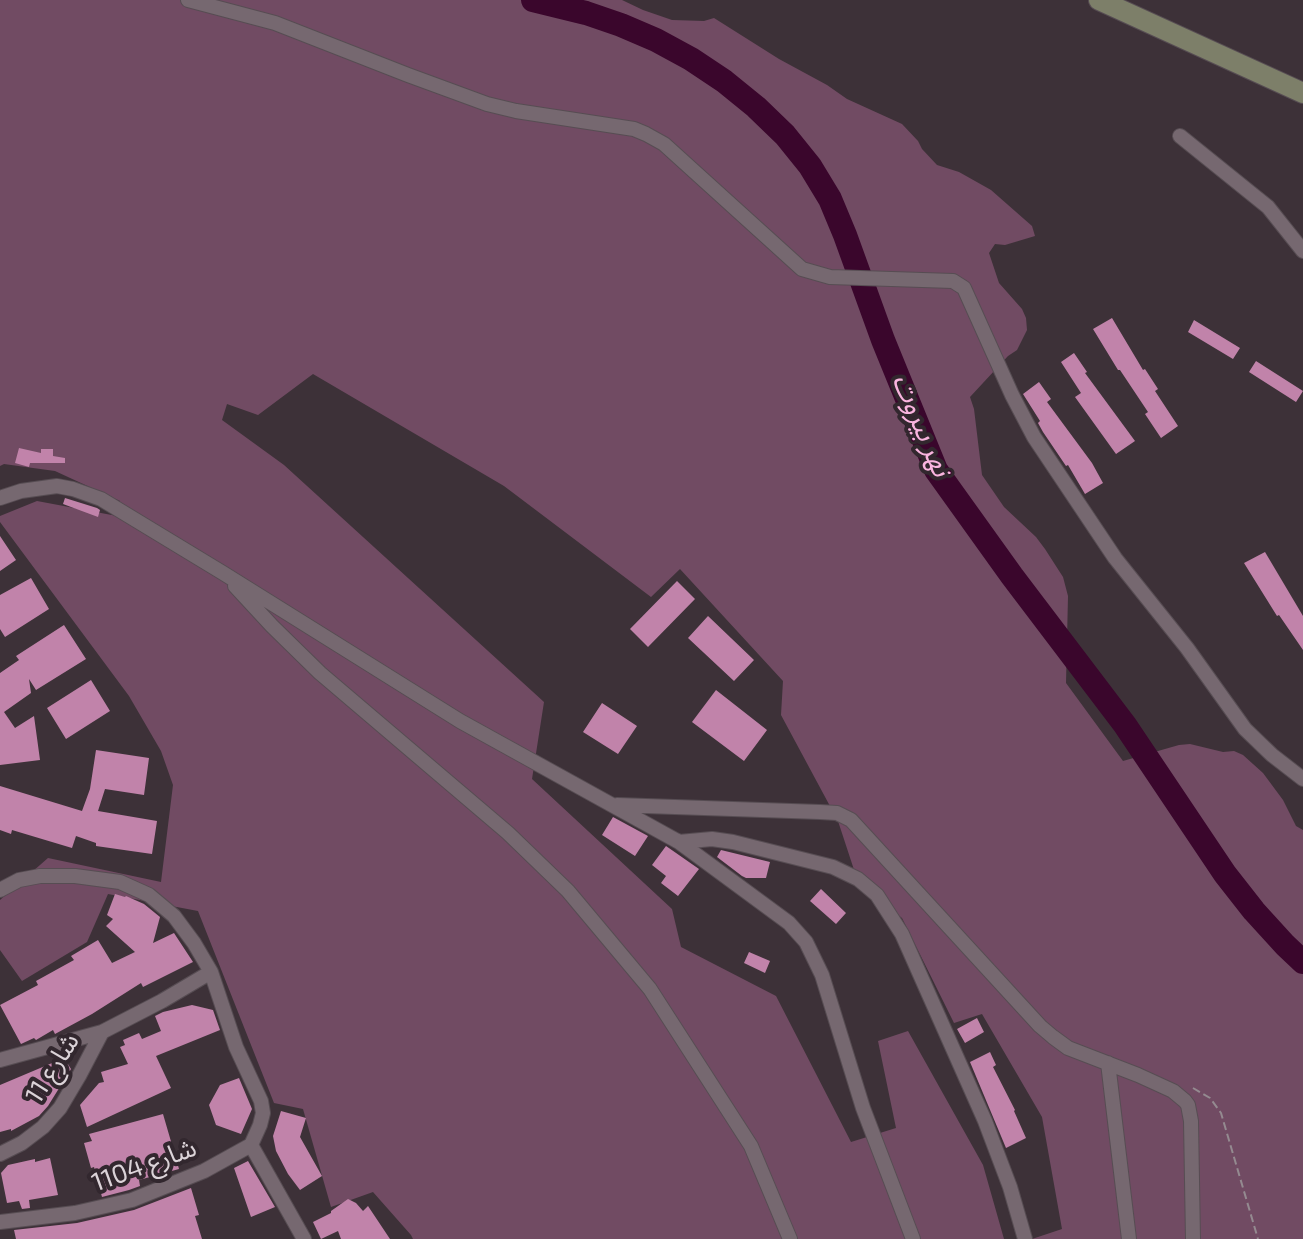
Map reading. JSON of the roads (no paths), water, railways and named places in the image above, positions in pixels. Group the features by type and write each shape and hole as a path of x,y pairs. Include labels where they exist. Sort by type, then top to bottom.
{"street":[{"path":"188,0 275,23 487,104 634,129 646,134 679,156 802,269 830,277 953,281 964,288 1034,437 1115,558 1187,648 1245,729 1303,779"},
{"path":"1099,0 1300,96"},
{"path":"1180,136 1268,207 1303,251"},
{"path":"0,498 21,491 57,486 86,492 101,499 460,721 679,842 789,923 806,942 822,975 863,1108 913,1239"},
{"path":"223,573 320,673 508,833 568,891 650,989 751,1146 790,1239"},
{"path":"613,805 837,813 851,820 1040,1026 1068,1048 1138,1075 1182,1097 1188,1105 1192,1138 1193,1239"},
{"path":"679,842 723,840 833,867 858,879 877,895 902,934 985,1121 1010,1187 1025,1239"},
{"path":"0,890 19,880 40,876 75,876 120,882 149,895 174,916 211,972 236,1047 261,1101 263,1113 251,1145 304,1239"},
{"path":"0,1060 102,1032 211,972"},
{"name":"شارع 11","path":"0,1154 43,1127 60,1108 102,1032"},
{"path":"1108,1063 1129,1239"},
{"name":"شارع 1104","path":"0,1222 75,1213 132,1200 204,1171 251,1145"}],"waterway":[{"name":"نهر بيروت","path":"533,0 621,25 691,59 756,107 785,135 810,166 830,199 845,235 883,340 936,470 1125,725 1225,874 1254,911 1303,962"}]}
